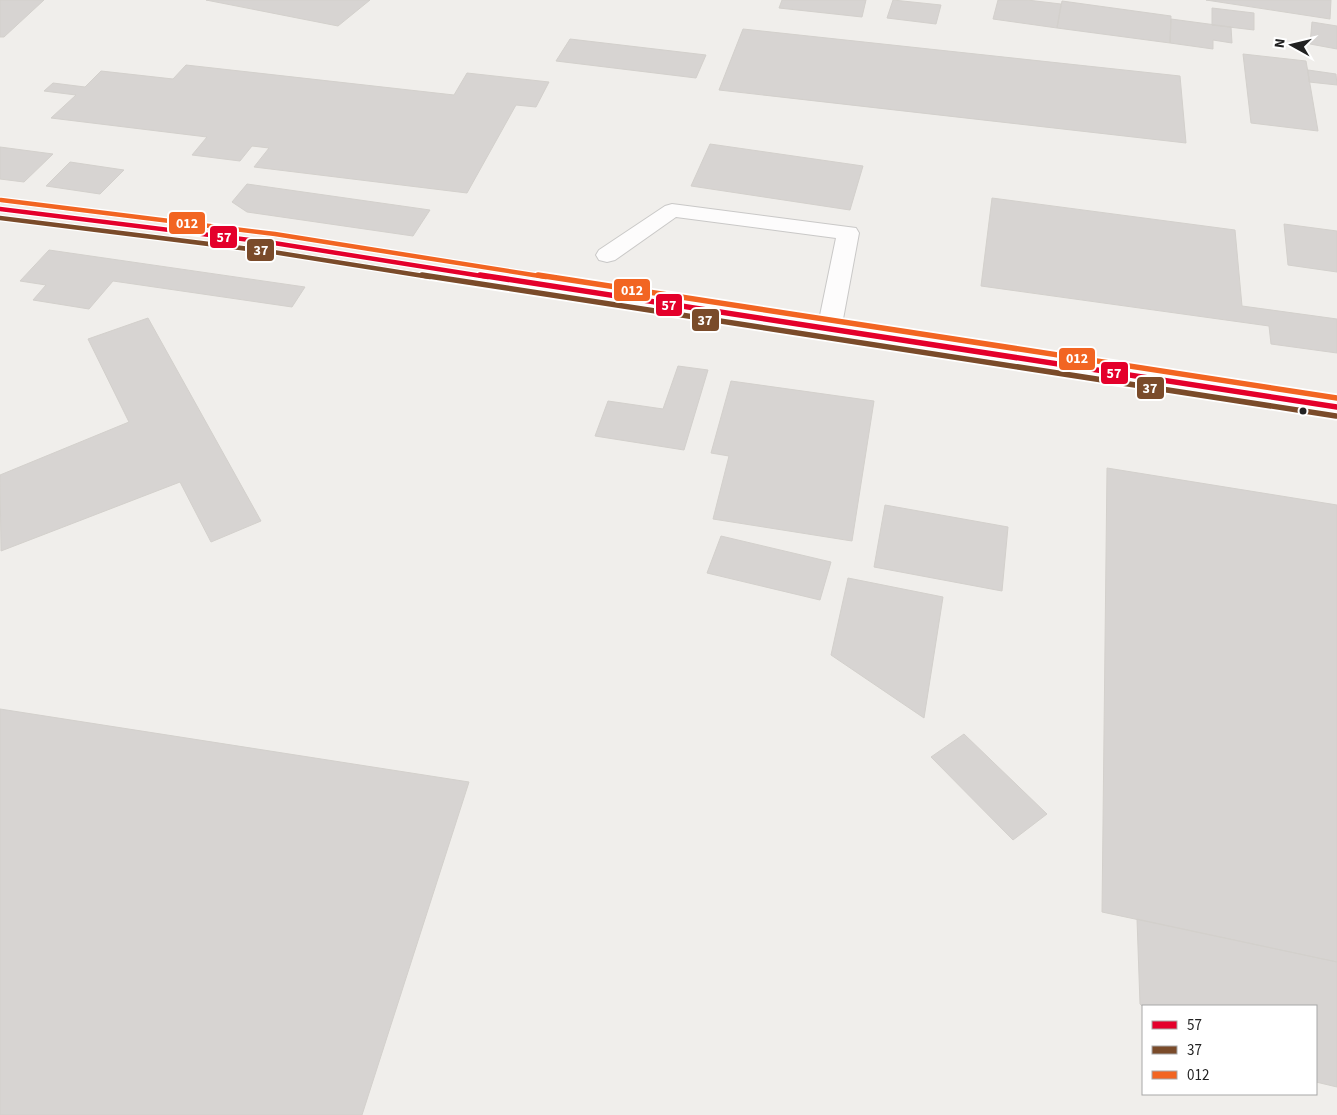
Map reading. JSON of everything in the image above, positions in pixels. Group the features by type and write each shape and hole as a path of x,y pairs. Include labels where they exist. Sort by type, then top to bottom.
{"main road":[{"path":"0,208 274,244 1337,406"}],"lane":[{"path":"607,255 672,210 848,233 829,330"}],"building":[{"path":"0,0 44,0 4,37 0,37"},
{"path":"206,0 370,0 338,26"},
{"path":"782,0 866,0 862,17 779,8"},
{"path":"893,0 941,5 936,24 887,18"},
{"path":"998,0 1027,0 1061,4 1057,28 993,19"},
{"path":"1206,0 1331,0 1330,19"},
{"path":"1062,1 1171,16 1170,43 1057,28"},
{"path":"1212,8 1254,13 1254,30 1212,25"},
{"path":"1171,19 1231,27 1232,43 1213,40 1213,49 1170,43"},
{"path":"1312,22 1337,26 1337,49 1310,44"},
{"path":"743,29 1180,76 1186,143 719,90"},
{"path":"570,39 706,55 696,78 556,61"},
{"path":"1243,54 1306,61 1318,131 1251,123"},
{"path":"186,65 454,95 467,73 549,82 536,107 516,105 467,193 254,167 269,148 252,146 240,161 192,155 207,137 51,118 76,95 44,91 53,83 85,87 101,71 173,79"},
{"path":"1308,70 1336,74 1337,85 1309,82"},
{"path":"710,144 863,166 850,210 691,186"},
{"path":"0,147 53,154 24,182 0,179"},
{"path":"70,162 124,170 100,194 46,186"},
{"path":"247,184 430,210 413,236 247,212 232,202"},
{"path":"992,198 1235,230 1242,306 1337,319 1337,353 1271,344 1269,326 981,286"},
{"path":"1284,224 1337,231 1337,272 1288,265"},
{"path":"49,250 305,287 292,307 113,281 89,309 33,300 46,285 20,281"},
{"path":"148,318 261,521 211,542 180,482 1,551 0,475 129,422 88,339"},
{"path":"678,366 708,370 684,450 595,436 608,401 663,409"},
{"path":"731,381 874,401 852,541 713,519 729,456 711,453"},
{"path":"1107,468 1337,505 1337,962 1102,912"},
{"path":"885,505 1008,527 1002,591 874,567"},
{"path":"721,536 831,562 820,600 707,573"},
{"path":"848,578 943,597 924,718 831,655"},
{"path":"0,709 469,782 362,1115 0,1115"},
{"path":"964,734 1047,814 1013,840 931,757"},
{"path":"1137,919 1337,962 1337,1087 1317,1082 1317,1005 1142,1006 1140,1004"}],"transit line":[{"name":"012","path":"1,200 275,234 796,316 1337,398"},
{"name":"57","path":"0,209 274,243 795,325 1337,407"},
{"name":"37","path":"0,218 273,252 794,334 1336,416"}]}
